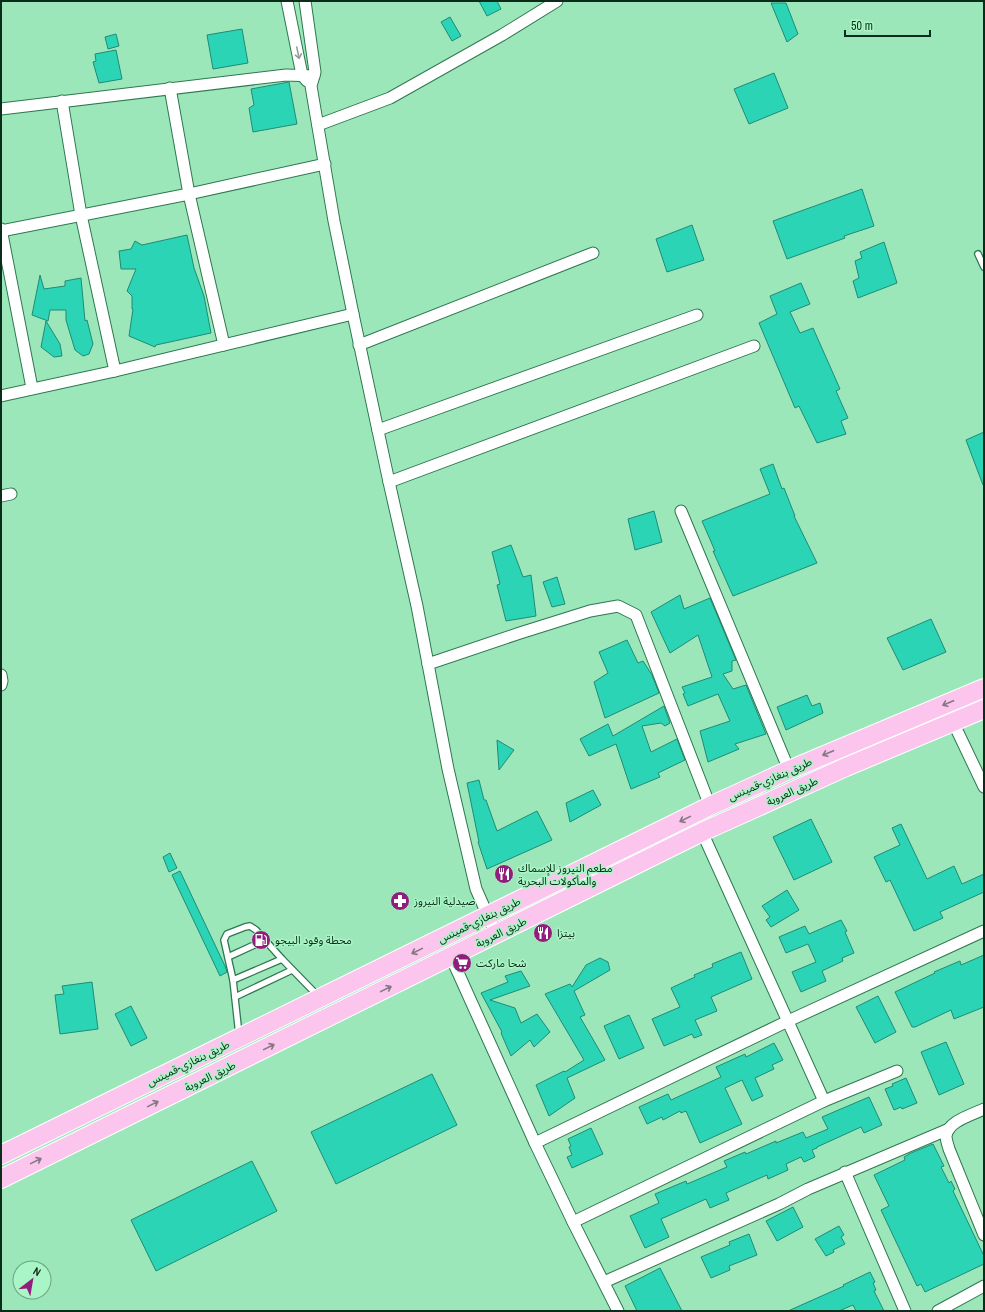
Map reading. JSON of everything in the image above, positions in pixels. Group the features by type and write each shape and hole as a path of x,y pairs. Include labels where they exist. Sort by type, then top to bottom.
{"main road":[{"name":"طريق بنغازي-قمينس","path":"1,1155 710,806 789,770 984,688"},
{"name":"طريق العروبة","path":"1,1179 702,832 846,767 984,709"}],"street":[{"path":"287,1 294,36 309,79 334,221 388,482 417,606 448,768 476,889 496,934"},
{"path":"305,1 315,72 309,79"},
{"path":"318,125 390,98 502,35 558,1"},
{"path":"294,36 309,33"},
{"path":"1,109 286,75 309,79"},
{"path":"170,88 189,194 224,345"},
{"path":"62,101 81,215 115,371"},
{"path":"32,388 1,230 189,194 325,164"},
{"path":"360,346 593,253"},
{"path":"1,396 115,371 353,314"},
{"path":"378,430 697,315"},
{"path":"388,482 754,346"},
{"path":"681,511 789,770"},
{"path":"428,664 520,633 590,612 618,606 636,615 710,806"},
{"path":"1,675 1,685"},
{"path":"953,722 984,787"},
{"path":"702,832 824,1101"},
{"path":"535,1143 788,1021 984,931"},
{"path":"451,957 535,1143 618,1311"},
{"path":"573,1222 824,1101 897,1072"},
{"path":"604,1282 772,1207 845,1172 948,1129 955,1123 984,1109"},
{"path":"948,1129 946,1137 949,1149 984,1235"},
{"path":"845,1172 905,1311"},
{"path":"938,1311 984,1286"}],"lane":[{"path":"978,254 984,267"},
{"path":"239,1038 233,980 224,940 228,934 250,926 256,930 319,998"},
{"path":"228,957 266,940"},
{"path":"233,980 282,959"},
{"path":"235,997 292,970"}],"building":[{"path":"479,1 497,1 501,9 487,16"},
{"path":"771,3 786,3 798,34 787,42"},
{"path":"450,17 461,36 452,41 441,22"},
{"path":"242,29 248,63 213,69 207,35"},
{"path":"116,34 119,46 108,49 105,37"},
{"path":"116,50 122,79 99,83 93,62 96,61 95,54"},
{"path":"774,73 788,108 749,124 734,89"},
{"path":"289,82 297,124 253,132 249,108 254,105 251,89"},
{"path":"862,189 874,226 844,236 845,238 787,259 773,221"},
{"path":"692,225 704,260 667,272 656,239"},
{"path":"187,235 194,268 204,296 211,333 156,345 155,347 129,336 133,309 132,296 127,291 136,269 121,269 119,251 131,249 135,241 142,245"},
{"path":"884,242 897,283 858,298 853,281 859,278 855,261 862,258 860,252"},
{"path":"40,275 44,289 65,286 65,281 81,278 85,321 87,320 93,344 89,354 83,356 75,350 66,320 66,310 50,310 48,321 32,315"},
{"path":"801,283 810,304 790,312 800,333 813,328 840,389 836,391 848,418 841,421 846,434 817,443 799,406 795,408 759,323 777,314 770,296"},
{"path":"46,321 60,344 62,356 54,357 41,347"},
{"path":"984,432 984,485 983,485 966,440"},
{"path":"773,464 782,489 784,488 794,516 817,563 733,596 713,551 715,551 702,521 770,494 760,469"},
{"path":"654,511 662,542 635,550 628,519"},
{"path":"511,545 523,577 531,575 536,616 506,621 497,585 500,584 492,552"},
{"path":"557,577 565,604 552,607 543,582"},
{"path":"680,595 684,609 710,598 736,660 732,661 732,671 723,674 733,689 746,685 766,734 735,744 739,749 708,762 700,731 730,721 718,694 688,706 683,694 685,693 682,687 712,677 698,635 670,653 651,612"},
{"path":"931,619 946,652 903,670 887,638"},
{"path":"627,640 638,663 643,661 652,675 659,693 605,718 594,682 608,673 599,652"},
{"path":"807,695 812,706 820,703 823,713 786,730 777,707"},
{"path":"664,706 670,723 665,726 661,723 642,726 651,752 677,739 685,760 658,773 660,777 631,789 616,744 589,756 580,739 608,724 613,736"},
{"path":"497,740 514,750 499,770"},
{"path":"479,780 484,800 486,800 497,831 537,811 552,840 487,869 478,842 467,783"},
{"path":"593,790 601,805 570,822 566,803"},
{"path":"811,819 832,862 794,880 773,837"},
{"path":"901,824 927,879 954,866 962,884 984,874 984,892 940,912 943,918 914,931 890,880 886,882 874,857 900,845 892,828"},
{"path":"170,853 177,868 169,872 163,857"},
{"path":"180,871 225,966 227,972 220,976 172,875"},
{"path":"787,890 799,910 771,927 766,920 770,917 762,906"},
{"path":"841,920 847,931 845,932 854,953 842,958 843,961 822,971 826,981 801,992 792,972 816,962 808,944 786,953 779,937 805,926 809,934"},
{"path":"741,952 752,979 711,997 717,1011 695,1020 702,1035 694,1038 692,1034 664,1046 652,1019 680,1007 671,988 695,977 694,975 713,967 712,964"},
{"path":"984,955 984,1007 954,1019 951,1010 912,1027 895,992 935,973 934,972 960,961 961,965"},
{"path":"600,958 608,962 610,970 574,991 585,1015 580,1017 605,1060 567,1078 575,1098 549,1116 536,1085 564,1071 565,1072 584,1060 545,994 570,984 572,987 586,965"},
{"path":"521,971 530,986 490,1000 515,1008 521,1023 537,1014 550,1032 534,1047 530,1040 511,1056 501,1033 502,1032 481,993 508,982 505,976"},
{"path":"92,982 98,1029 60,1034 55,995 64,994 62,986"},
{"path":"878,996 896,1032 875,1043 856,1007"},
{"path":"131,1006 147,1038 131,1046 115,1014"},
{"path":"629,1015 644,1048 619,1059 604,1026"},
{"path":"946,1042 964,1084 939,1095 921,1052"},
{"path":"774,1043 783,1060 772,1065 774,1069 755,1078 763,1096 752,1101 742,1080 725,1088 742,1124 700,1143 686,1111 681,1113 680,1111 663,1120 662,1117 647,1124 639,1107 668,1094 671,1100 721,1077 716,1067 745,1054 746,1057"},
{"path":"432,1074 457,1125 336,1184 311,1132"},
{"path":"906,1078 917,1103 902,1109 901,1107 894,1110 885,1089"},
{"path":"869,1097 882,1125 864,1133 861,1127 817,1147 812,1150 815,1157 804,1162 801,1157 786,1164 788,1170 768,1179 767,1175 726,1193 729,1200 710,1208 706,1199 661,1219 669,1237 645,1248 630,1216 659,1203 655,1194 686,1181 687,1184 727,1167 724,1161 745,1152 746,1154 776,1141 776,1143 803,1132 806,1138 828,1129 822,1117"},
{"path":"591,1128 603,1154 572,1168 567,1157 572,1155 569,1147 571,1146 568,1139"},
{"path":"933,1144 944,1166 941,1167 949,1183 951,1181 955,1189 953,1191 984,1256 984,1264 925,1292 921,1284 917,1286 881,1210 889,1206 874,1175 905,1160 904,1157 911,1153"},
{"path":"252,1161 277,1211 156,1271 131,1220"},
{"path":"793,1207 803,1227 777,1241 766,1221"},
{"path":"839,1226 844,1235 841,1237 845,1244 833,1250 834,1252 826,1256 815,1239"},
{"path":"749,1234 757,1255 729,1266 730,1270 711,1278 701,1257 730,1245 729,1242"},
{"path":"660,1268 682,1311 637,1311 625,1286"},
{"path":"870,1272 875,1282 873,1283 876,1290 874,1291 884,1311 856,1311 853,1305 839,1311 788,1311 844,1286 843,1285"}],"place":[{"name":"مطعم النيروز للإسماك والمأكولات البحرية","path":"504,874"},
{"name":"صيدلية النيروز","path":"400,901"},
{"name":"بيتزا","path":"543,933"},
{"name":"محطة وقود البيجو","path":"261,940"},
{"name":"شحا ماركت","path":"462,963"}]}
